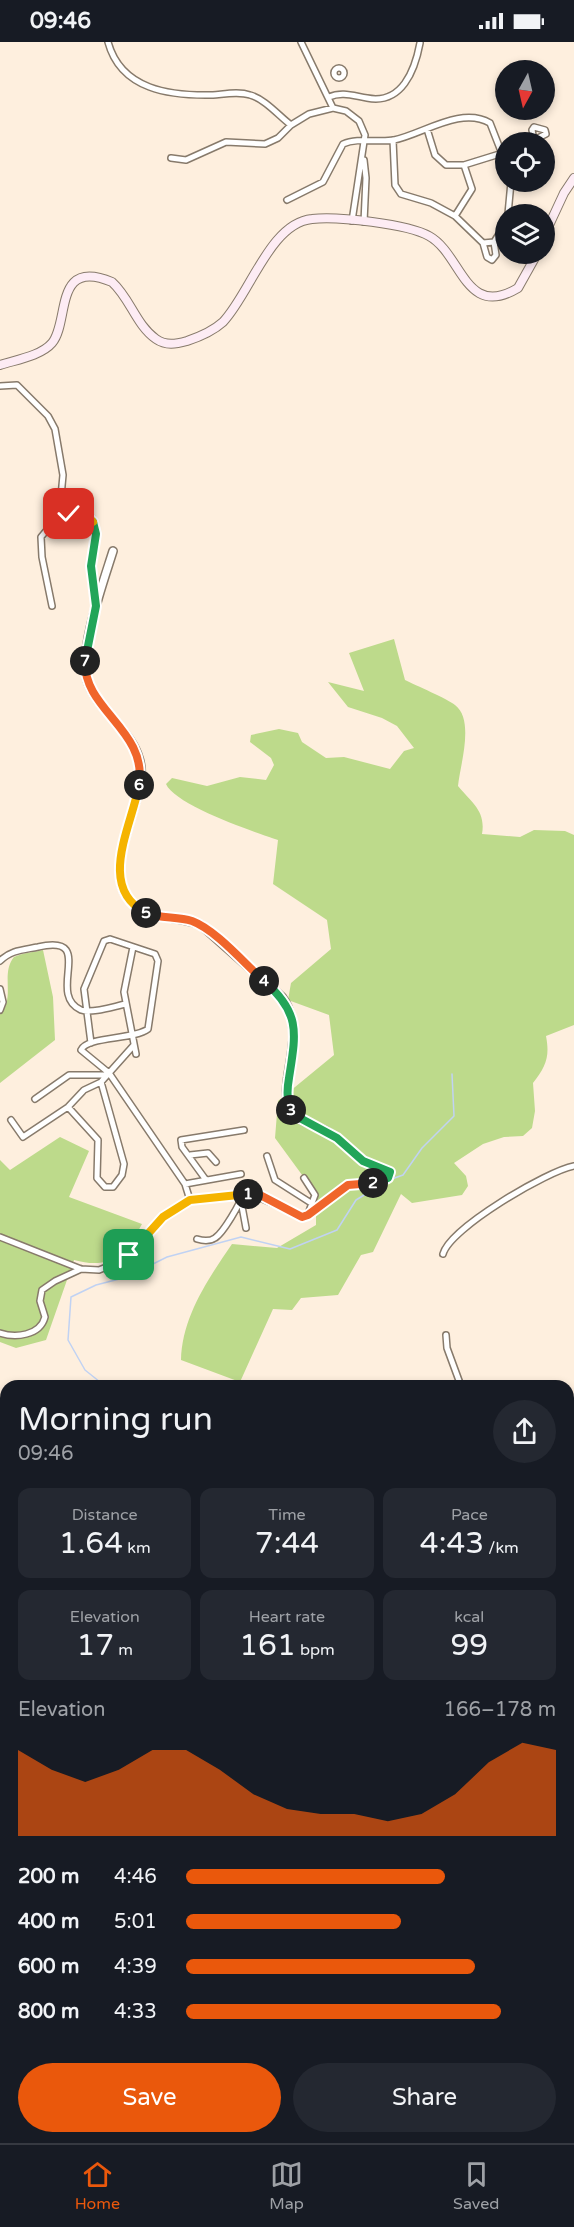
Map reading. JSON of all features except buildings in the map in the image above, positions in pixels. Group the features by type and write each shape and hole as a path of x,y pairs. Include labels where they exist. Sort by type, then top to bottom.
{"main road":[{"path":"555,212 574,178"},
{"path":"0,365 43,350 52,343 59,331 64,298 79,280 99,278 112,282 151,334 161,342 175,344 208,332 223,321 289,227 313,219 364,222 407,228 430,236 445,250 467,285 483,294 500,295 518,288 531,264"}],"street":[{"path":"108,42 118,64 132,80 147,88 184,94 251,95 291,125"},
{"path":"301,42 322,81 333,108"},
{"path":"329,97 352,94 378,99 388,95 409,80 415,70 420,42"},
{"path":"322,81 334,75"},
{"path":"171,158 186,160 226,142 265,144 278,138 291,125 320,110 333,108 346,111 356,117 364,130 365,142 352,221"},
{"path":"287,200 323,182 342,144 393,140 457,119 488,121 495,132"},
{"path":"427,129 439,161 446,165 464,165 495,156"},
{"path":"393,140 397,190 406,197 426,201 455,216 483,243 487,257 492,260 496,255 494,242 483,243"},
{"path":"363,159 364,222"},
{"path":"455,216 472,189 464,165"},
{"path":"357,186 365,187"},
{"path":"355,199 364,200"},
{"path":"0,386 17,385 52,421 63,467 59,518"},
{"path":"52,606 42,557 41,537 44,530 59,518 82,510 91,516 96,534 91,566 96,606"},
{"path":"0,1237 81,1269 104,1269 124,1260 163,1217 190,1200 243,1193 262,1196 298,1216 308,1215 348,1185 382,1181 391,1175 387,1170 371,1165 331,1134 298,1117 290,1108 288,1089 294,1027 290,1010 282,997 201,925 185,919 154,917 134,906 122,888 121,858 137,798 141,767 134,745 87,680 85,662 96,606 113,551"},
{"path":"91,1043 84,996 86,980 104,941 110,939 154,954 158,961 150,1026 145,1032 83,1046 81,1053 108,1074 185,1184 190,1200"},
{"path":"0,961 16,951 50,944 62,946 69,957 67,992 79,1008 86,1011 126,1004"},
{"path":"133,947 125,982 126,1004 136,1054"},
{"path":"0,988 3,1002 0,1010"},
{"path":"11,1120 23,1137 68,1107 84,1090 101,1082 134,1045"},
{"path":"35,1099 69,1075 108,1074"},
{"path":"68,1107 98,1140 97,1180 108,1188 113,1187 122,1175 124,1164 101,1082"},
{"path":"206,1180 181,1145 185,1138 244,1130"},
{"path":"190,1155 208,1153 216,1162"},
{"path":"267,1156 275,1180 311,1203"},
{"path":"443,1254 451,1240 482,1216 552,1173 574,1166"},
{"path":"185,1184 241,1174"},
{"path":"304,1178 315,1195 308,1215"},
{"path":"197,1239 205,1241 217,1237 241,1201 243,1193"},
{"path":"241,1201 246,1228"},
{"path":"0,1333 20,1336 39,1327 45,1317 40,1301 42,1290 81,1269"},
{"path":"446,1335 447,1348 459,1380"}],"green space":[{"path":"394,639 405,680 451,702 461,712 464,721 465,743 458,786 480,813 482,834 520,837 534,830 565,831 574,835 574,1025 546,1036 546,1061 533,1083 535,1111 532,1128 523,1136 504,1137 483,1144 454,1163 466,1176 468,1186 462,1195 412,1203 401,1194 373,1252 361,1255 338,1295 301,1298 292,1310 273,1309 241,1380 235,1380 181,1360 182,1344 198,1299 232,1244 277,1248 316,1225 316,1194 275,1138 278,1101 334,1055 329,1015 288,1000 291,983 331,949 327,920 273,884 278,840 199,809 172,792 166,784 172,778 207,786 240,777 266,780 274,765 271,758 250,742 251,735 279,729 298,733 302,742 326,758 344,757 390,769 404,751 414,748 397,726 382,718 348,707 328,682 364,691 349,653"},
{"path":"43,950 53,997 55,1040 0,1083 0,1014 7,1001 10,964 14,957"},
{"path":"60,1137 89,1151 69,1197 142,1224 123,1252 115,1257 97,1263 74,1260 46,1340 16,1348 0,1342 0,1160 10,1170"}],"waterway":[{"path":"386,1181 403,1175 422,1148 454,1116 452,1074"},
{"path":"98,1380 85,1370 68,1340 71,1297 96,1285 127,1277 167,1257 241,1237 290,1249 337,1230 356,1200 382,1184"}],"route":[{"path":"69,514 78,510 87,512 91,516 96,534 91,566 96,606 85,662 87,680 94,693 134,745 141,767 137,798 119,868 122,888 134,906 154,917 185,919 201,925 282,997 290,1010 294,1027 288,1089 288,1103 293,1113 337,1138 363,1161 387,1170 391,1175 382,1181 348,1185 302,1217 262,1196 252,1194 243,1193 190,1200 173,1209 157,1222 129,1255"}]}
